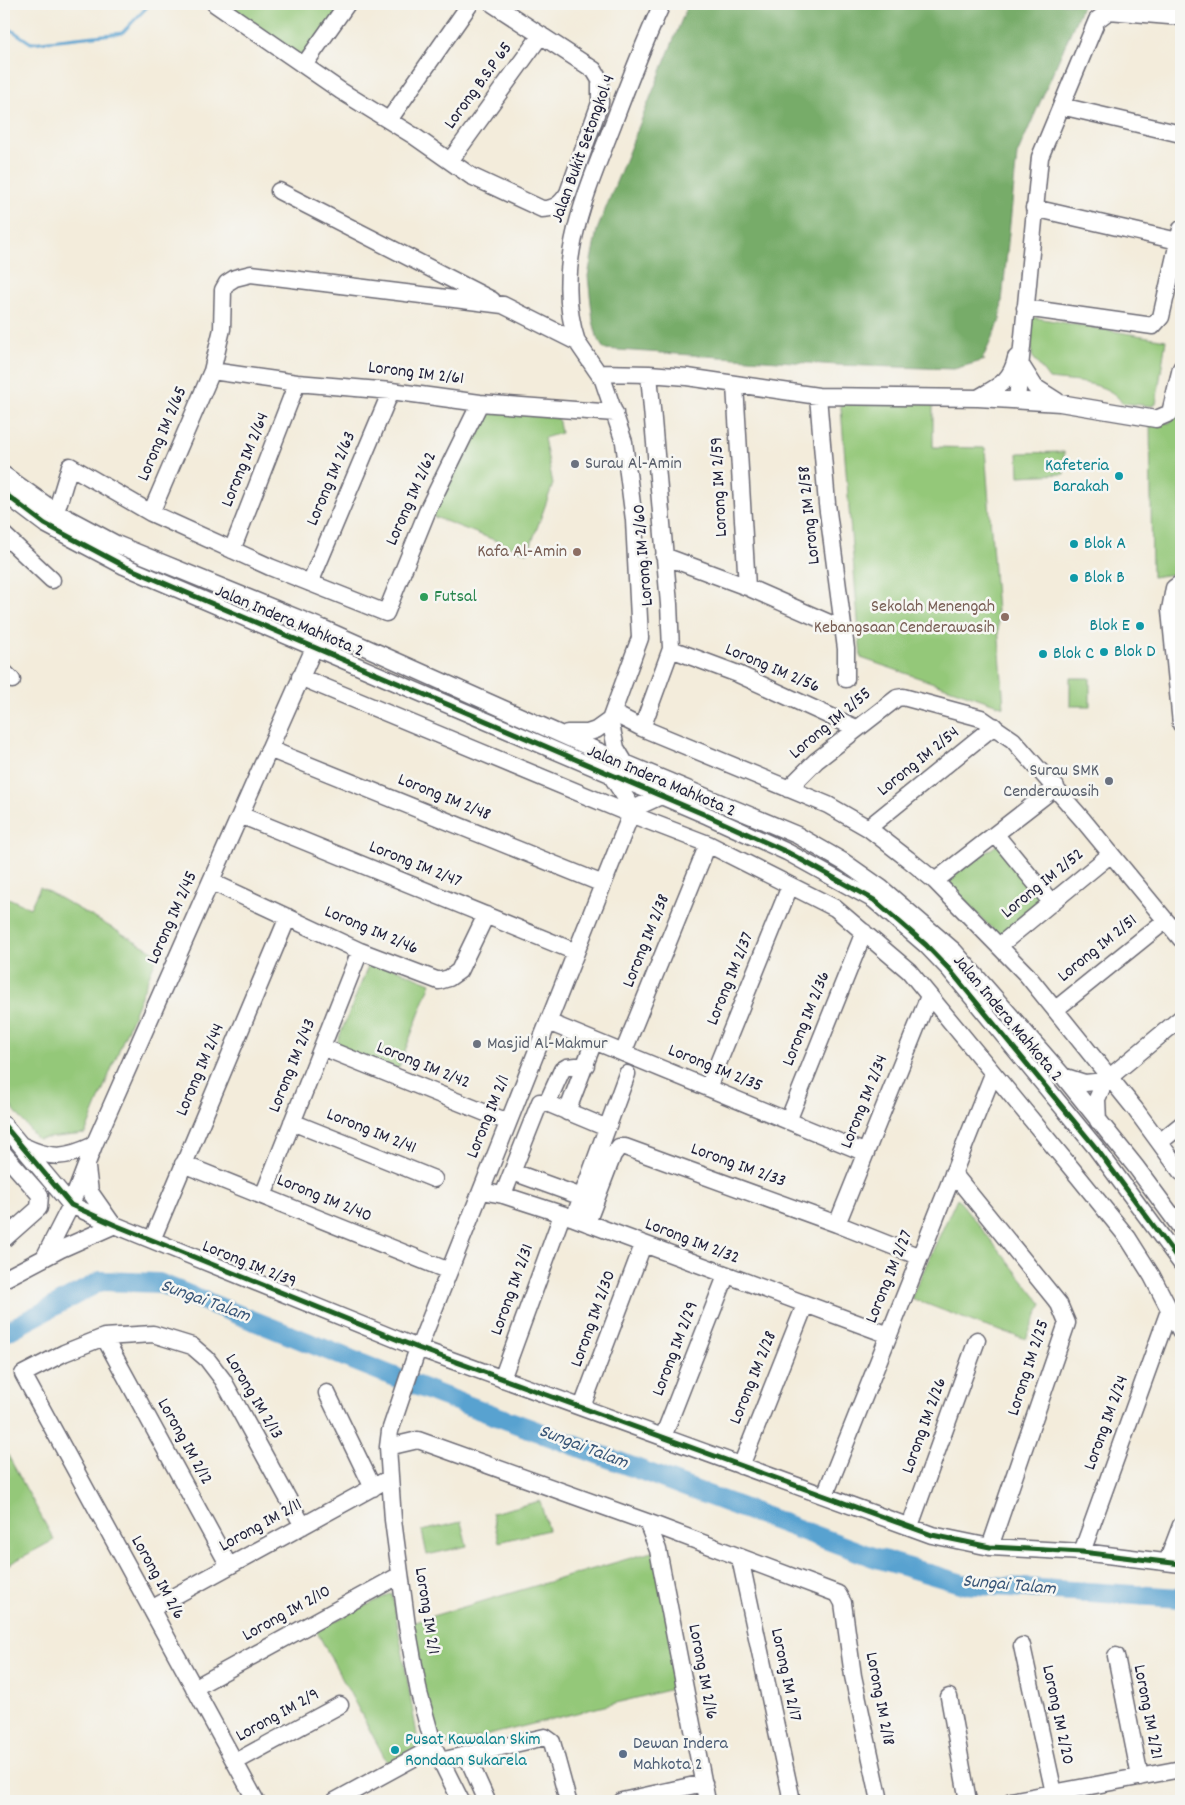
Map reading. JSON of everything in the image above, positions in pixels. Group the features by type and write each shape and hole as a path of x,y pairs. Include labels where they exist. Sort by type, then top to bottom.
{"street":[{"path":"215,4 471,176 542,209 552,209 564,200 600,103 600,80 594,70 493,4"},
{"path":"304,64 347,4"},
{"path":"389,120 470,4"},
{"name":"Jalan Bukit Setongkol 4","path":"577,342 571,322 568,296 575,227 617,112 662,4"},
{"path":"978,398 1002,384 1013,371 1025,308 1040,157 1097,20 1109,11 1181,17"},
{"name":"Lorong B.S.P 65","path":"450,161 541,35"},
{"path":"1061,106 1181,134"},
{"path":"278,191 577,342 599,374 616,413 624,442 634,520 640,638 611,716 596,730 587,733 559,732"},
{"path":"1025,308 1148,327 1155,324 1161,317 1177,264 1180,235 1034,208"},
{"name":"Lorong IM 2/65","path":"152,514 212,371 222,329 223,290 227,283 234,278 251,274 503,305"},
{"path":"1017,400 1021,365 1022,326"},
{"path":"1021,365 1035,387 1060,403"},
{"path":"599,374 649,374 818,396 978,398 1060,403 1161,418 1170,413 1172,409 1181,368"},
{"name":"Lorong IM 2/61","path":"212,371 297,383 391,390 480,403 616,413"},
{"name":"Lorong IM 2/60","path":"642,728 671,649 649,374"},
{"name":"Lorong IM 2/64","path":"232,550 297,383"},
{"name":"Lorong IM 2/59","path":"735,385 747,588"},
{"name":"Lorong IM 2/63","path":"310,583 391,390"},
{"name":"Lorong IM 2/58","path":"818,396 828,504 843,629 846,678"},
{"name":"Lorong IM 2/62","path":"310,583 386,613 429,506 480,403"},
{"path":"56,512 70,466 152,514 310,583"},
{"name":"Jalan Indera Mahkota 2","path":"4,475 56,512 116,544 322,628 625,763 797,835 844,862 916,916 954,951 1063,1076 1136,1167 1181,1228"},
{"name":"Jalan Indera Mahkota 2","path":"4,493 45,524 81,545 124,566 610,774 787,852 874,900 938,957 1096,1148 1181,1263"},
{"path":"4,535 52,580"},
{"path":"664,556 747,588 843,629"},
{"path":"1181,583 1174,588 1170,610 1181,724"},
{"name":"Lorong IM 2/45","path":"45,1256 71,1205 94,1145 212,882 322,628"},
{"name":"Lorong IM 2/56","path":"671,649 738,674 856,728"},
{"path":"300,677 708,844 834,908 902,965 1128,1238 1170,1308 1181,1332"},
{"name":"Lorong IM 2/55","path":"788,788 816,761 891,700 903,697 981,718 994,726"},
{"path":"611,716 828,804 868,828 935,881 1000,945 1056,1009 1107,1079 1160,1142 1181,1172"},
{"path":"611,716 616,748 625,763"},
{"path":"994,726 1013,740 1056,788 1181,939"},
{"name":"Lorong IM 2/54","path":"868,828 994,726"},
{"name":"Lorong IM 2/48","path":"269,749 603,884"},
{"path":"610,774 632,812"},
{"path":"935,881 1056,788"},
{"path":"632,812 661,796"},
{"name":"Lorong IM 2/1","path":"461,1801 437,1754 418,1693 400,1575 390,1478 388,1447 393,1418 449,1271 632,812"},
{"name":"Lorong IM 2/47","path":"240,815 576,952"},
{"path":"787,852 796,844 797,835"},
{"path":"996,835 1051,902"},
{"name":"Lorong IM 2/38","path":"623,1053 708,844"},
{"name":"Lorong IM 2/52","path":"1000,945 1111,854"},
{"name":"Lorong IM 2/46","path":"212,882 360,951 438,981 449,978 458,971 486,915"},
{"name":"Lorong IM 2/37","path":"708,1088 790,886"},
{"name":"Lorong IM 2/44","path":"152,1240 288,917"},
{"name":"Lorong IM 2/51","path":"1056,1009 1165,921"},
{"name":"Lorong IM 2/36","path":"788,1120 864,932"},
{"name":"Lorong IM 2/43","path":"263,1196 360,951"},
{"name":"Lorong IM 2/34","path":"837,1224 929,996"},
{"path":"1098,1121 1097,1099 1107,1079 1181,1018"},
{"name":"Lorong IM 2/35","path":"548,1022 866,1153"},
{"path":"567,1112 594,1041"},
{"name":"Lorong IM 2/42","path":"322,1047 508,1122"},
{"path":"547,1103 562,1070 567,1067 586,1065"},
{"path":"574,1219 627,1074"},
{"name":"Lorong IM 2/27","path":"825,1495 993,1074"},
{"path":"1063,1076 1085,1083 1107,1079"},
{"path":"503,1195 539,1104 542,1102 608,1128"},
{"name":"Lorong IM 2/41","path":"292,1122 434,1179"},
{"path":"4,1125 71,1205"},
{"path":"1160,1142 1181,1125"},
{"path":"21,1145 50,1156 78,1152 94,1145"},
{"name":"Lorong IM 2/33","path":"574,1219 613,1155 619,1148 625,1147 837,1224 920,1258"},
{"path":"4,1154 40,1196 38,1208 4,1239"},
{"name":"Lorong IM 2/40","path":"183,1164 449,1271"},
{"path":"4,1279 45,1256 115,1225 90,1192 86,1166"},
{"path":"512,1172 582,1197"},
{"name":"Lorong IM 2/25","path":"953,1173 1059,1304 1068,1323 990,1547"},
{"name":"Lorong IM 2/32","path":"481,1191 503,1195 574,1219 889,1335"},
{"name":"Lorong IM 2/39","path":"71,1205 417,1353 502,1379 582,1407 663,1438 954,1541 990,1547 1082,1552 1174,1563"},
{"name":"Lorong IM 2/31","path":"502,1379 574,1219"},
{"name":"Lorong IM 2/30","path":"582,1407 642,1244"},
{"name":"Lorong IM 2/29","path":"663,1438 726,1276"},
{"name":"Lorong IM 2/28","path":"741,1466 805,1305"},
{"name":"Lorong IM 2/24","path":"1082,1552 1170,1308"},
{"name":"Lorong IM 2/13","path":"23,1374 64,1353 104,1338 153,1334 192,1346 207,1359 223,1380 303,1526"},
{"name":"Lorong IM 2/12","path":"104,1338 229,1566"},
{"name":"Lorong IM 2/26","path":"910,1526 977,1340"},
{"name":"Lorong IM 2/6","path":"23,1374 256,1801"},
{"path":"328,1393 373,1488"},
{"path":"388,1447 418,1440 647,1522 740,1558"},
{"name":"Lorong IM 2/11","path":"151,1609 390,1478"},
{"name":"Lorong IM 2/16","path":"647,1522 658,1550 707,1801"},
{"path":"1174,1563 1181,1525"},
{"name":"Lorong IM 2/18","path":"740,1558 834,1592 843,1603 853,1676 880,1801"},
{"name":"Lorong IM 2/17","path":"740,1558 792,1801"},
{"name":"Lorong IM 2/10","path":"194,1688 400,1575"},
{"name":"Lorong IM 2/20","path":"1022,1646 1054,1793"},
{"name":"Lorong IM 2/21","path":"1116,1656 1140,1776"},
{"path":"950,1697 968,1801"},
{"name":"Lorong IM 2/9","path":"235,1762 340,1705"},
{"path":"346,1799 437,1754 466,1754 545,1737 549,1738 556,1757 568,1801"},
{"path":"466,1754 487,1801"},
{"path":"1011,1801 1181,1769"},
{"path":"622,1801 704,1782"}],"green space":[{"path":"215,4 347,4 304,65"},
{"path":"688,4 1083,4 1017,155 1000,321 982,360 985,360 954,369 837,365 604,349 598,340 593,321 588,276 597,230"},
{"path":"1031,317 1166,340 1156,404 1152,406 1122,403 1108,390 1099,387 1079,382 1049,379 1032,356"},
{"path":"1181,381 1181,573 1152,577 1150,421 1170,423"},
{"path":"840,396 933,401 933,447 985,448 1004,707 861,658"},
{"path":"481,409 558,417 561,433 544,438 553,484 528,553 432,516"},
{"path":"1064,452 1064,474 1019,476 1018,453"},
{"path":"1070,678 1090,678 1090,706 1070,706"},
{"path":"1004,840 1051,898 1002,938 943,882"},
{"path":"40,887 158,954 85,1134 37,1139 4,1097 4,896 30,908"},
{"path":"371,959 431,983 398,1069 335,1047"},
{"path":"957,1198 1042,1304 1026,1339 981,1325 911,1298"},
{"path":"4,1448 54,1540 4,1567"},
{"path":"540,1501 548,1530 499,1542 492,1513"},
{"path":"461,1522 467,1546 427,1555 422,1531"},
{"path":"658,1550 684,1686 433,1749 412,1622"},
{"path":"392,1593 419,1746 388,1764 316,1630"}],"waterway":[{"path":"4,25 31,43 122,33 150,4"},
{"name":"Sungai Talam","path":"4,1333 101,1281 159,1283 440,1395 873,1557 963,1584 1181,1598"}],"cycle path":[{"path":"4,493 45,524 124,566 708,816 787,852 874,900 926,945 949,969 1096,1148 1181,1263"},
{"path":"4,1125 71,1205 115,1225 418,1348 932,1535 990,1547 1082,1552 1181,1564"}],"place":[{"name":"Surau Al-Amin","path":"575,464"},
{"name":"Kafeteria Barakah","path":"1119,476"},
{"name":"Blok A","path":"1074,544"},
{"name":"Kafa Al-Amin","path":"577,552"},
{"name":"Blok B","path":"1074,578"},
{"name":"Futsal","path":"424,597"},
{"name":"Sekolah Menengah Kebangsaan Cenderawasih","path":"1005,617"},
{"name":"Blok E","path":"1140,626"},
{"name":"Blok D","path":"1104,652"},
{"name":"Blok C","path":"1043,654"},
{"name":"Surau SMK Cenderawasih","path":"1109,781"},
{"name":"Masjid Al-Makmur","path":"477,1044"},
{"name":"Pusat Kawalan Skim Rondaan Sukarela","path":"395,1750"},
{"name":"Dewan Indera Mahkota 2","path":"623,1754"}]}
